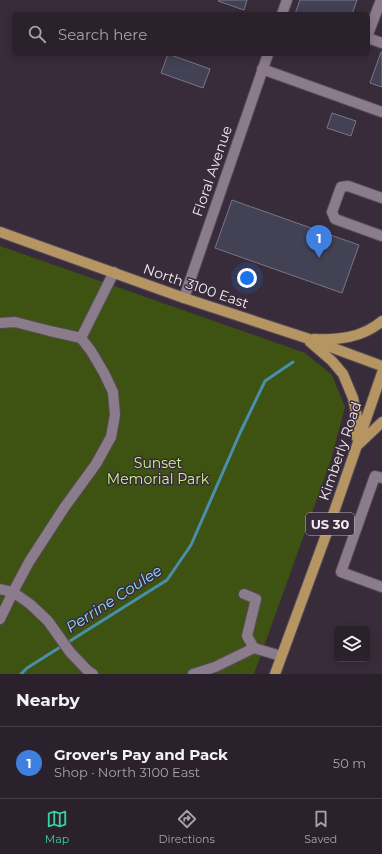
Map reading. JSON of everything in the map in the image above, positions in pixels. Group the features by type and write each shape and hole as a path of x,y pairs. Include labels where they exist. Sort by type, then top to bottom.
{"main road":[{"name":"North 3100 East","path":"0,232 184,298 306,338 382,366"},
{"path":"306,338 322,339 349,337 365,332 382,321"},
{"path":"306,338 332,361 343,374 357,417 358,445"},
{"name":"Kimberly Road","path":"275,674 358,445 382,373"},
{"path":"358,445 382,422"}],"street":[{"path":"283,12 287,0"},
{"path":"370,29 381,0"},
{"path":"370,39 382,43"},
{"name":"Floral Avenue","path":"184,298 267,56"},
{"path":"262,69 382,112"},
{"path":"382,198 348,186 341,187 332,212 334,219 382,236"},
{"path":"81,338 114,272"},
{"path":"0,323 15,322 81,338 91,350 113,392 115,414 111,437 96,464 64,508 29,562 0,619"},
{"path":"382,478 375,476 341,572 382,586"},
{"path":"0,589 13,592 30,604 48,621 70,652 92,674"},
{"path":"244,594 256,599 247,636 254,648"},
{"path":"193,674 214,667 254,648 281,656"}],"green space":[{"name":"Sunset Memorial Park","path":"0,246 305,353 332,375 345,407 331,460 254,674 0,674"}],"building":[{"path":"247,0 244,10 218,1"},
{"path":"300,0 357,0 353,12 296,12"},
{"path":"382,52 382,87 370,83"},
{"path":"167,56 174,56 210,69 203,88 161,73"},
{"path":"332,113 356,121 351,136 327,128"},
{"path":"232,200 359,245 342,293 215,248"}],"waterway":[{"name":"Perrine Coulee","path":"21,674 27,668 167,580 191,545 240,433 265,381 293,362"}],"place":[{"name":"Grover's Pay and Pack","path":"319,258"}]}
